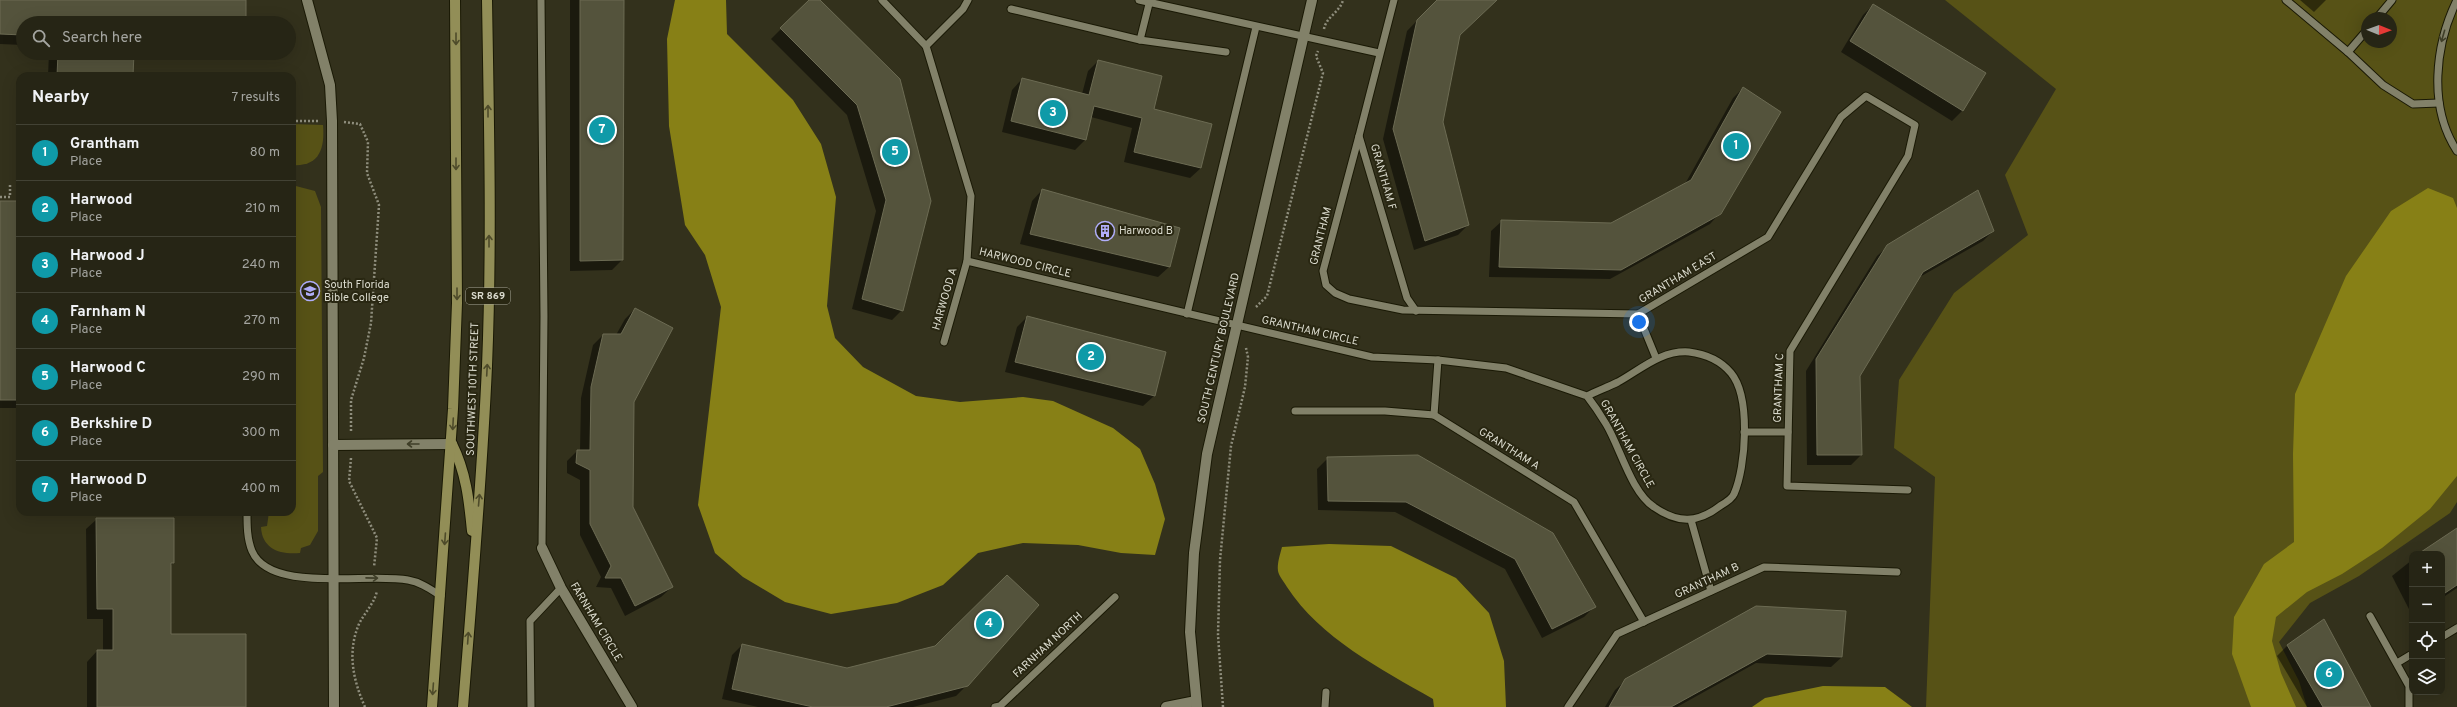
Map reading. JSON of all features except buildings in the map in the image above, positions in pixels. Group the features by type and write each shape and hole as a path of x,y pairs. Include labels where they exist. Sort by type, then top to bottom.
{"main road":[{"name":"SOUTHWEST 10TH STREET","path":"432,707 452,444 457,303 455,0"},
{"name":"SOUTHWEST 10TH STREET","path":"463,707 475,553 487,351 489,237 487,0"},
{"path":"452,444 460,460 467,483 475,553"}],"street":[{"path":"307,0 330,85 332,121 334,707"},
{"name":"SOUTH CENTURY BOULEVARD","path":"1196,704 1190,632 1194,553 1207,454 1238,326 1312,0"},
{"path":"332,445 452,444"},
{"name":"FARNHAM CIRCLE","path":"542,548 561,588 632,707"},
{"path":"1166,707 1196,704"}],"lane":[{"path":"541,0 544,316 542,548"},
{"path":"882,0 926,46 963,9 968,0"},
{"path":"1139,0 1150,1 1256,27 1379,53"},
{"name":"GRANTHAM F","path":"1394,0 1379,53 1359,136 1407,298 1416,311"},
{"path":"2286,0 2348,52 2383,85 2413,104 2439,103"},
{"path":"2382,12 2392,0"},
{"path":"2457,0 2448,18 2440,44 2439,103 2446,129 2457,151"},
{"path":"1140,40 1150,1"},
{"path":"1011,8 1140,40 1226,52"},
{"path":"1187,314 1256,27"},
{"path":"2348,52 2361,37"},
{"name":"HARWOOD CIRCLE","path":"926,46 971,196 967,261 1238,326"},
{"name":"GRANTHAM EAST","path":"1403,310 1638,314 1768,237 1841,117 1866,96 1914,125 1908,156"},
{"name":"GRANTHAM","path":"1359,136 1323,271 1326,285 1335,293 1349,299 1403,310"},
{"name":"GRANTHAM C","path":"1908,156 1790,351 1787,486 1908,490"},
{"name":"HARWOOD A","path":"944,342 967,261"},
{"path":"1638,314 1656,358"},
{"name":"GRANTHAM CIRCLE","path":"1238,326 1372,357 1438,360 1506,368 1588,396 1606,424 1641,493 1659,510 1670,516 1691,520 1711,513 1734,496 1742,467 1744,432 1742,398 1732,374 1715,359 1688,352 1656,358 1618,381 1588,396"},
{"path":"1434,415 1438,360"},
{"name":"GRANTHAM A","path":"1295,411 1385,411 1434,415 1574,502 1644,622"},
{"path":"1744,432 1788,432"},
{"path":"247,516 247,535 252,553 267,569 296,577 410,580 422,584 441,596"},
{"path":"1691,520 1711,591"},
{"name":"GRANTHAM B","path":"1568,707 1616,634 1764,567 1897,572"},
{"path":"531,707 530,621 561,588"},
{"name":"FARNHAM NORTH","path":"996,707 1000,706 1115,597"},
{"path":"2370,616 2409,686 2409,707"},
{"path":"2445,635 2457,628"},
{"path":"2397,663 2409,656"},
{"path":"1325,707 1326,692"}],"path":[{"path":"1325,24 1341,5 1343,0"},
{"path":"1256,306 1267,296 1297,184 1323,73 1316,56"},
{"path":"296,121 332,121 360,124 364,130 368,142 367,173 379,205 370,323 366,352 351,400 352,445 349,481 377,538 374,567"},
{"path":"0,198 10,197 10,183"},
{"path":"1223,707 1218,635 1220,560 1231,446 1245,387 1248,357 1246,344"},
{"path":"365,707 355,686 351,661 359,624 375,600 377,591"}],"shaded area":[{"path":"675,0 726,0 727,34 793,100 821,144 836,197 827,306 835,338 863,367 916,396 960,402 1023,397 1053,401 1113,428 1140,449 1155,484 1165,519 1155,555 1121,553 1078,545 1023,543 978,553 943,585 897,603 831,614 785,602 743,577 715,553 698,505 721,307 705,255 685,225 669,126 667,39"},
{"path":"1945,0 2457,0 2457,502 2450,513 2359,576 2310,603 2279,642 2299,681 2307,707 1926,707 1935,477 1894,448 1899,380 1954,293 2028,235 2005,175 2056,89"},
{"path":"296,124 323,125 323,142 318,155 309,163 296,165"},
{"path":"296,186 315,191 321,207 323,472 318,476 318,531 310,545 301,548 300,553 286,553 273,549 265,541 262,535 261,527 267,526 268,516 296,516"},
{"path":"2428,188 2453,198 2457,208 2457,476 2430,509 2382,548 2342,574 2307,592 2276,617 2272,641 2281,673 2296,707 2251,707 2232,654 2234,617 2264,564 2294,542 2293,454 2295,394 2346,276 2391,211"},
{"path":"1329,544 1391,546 1456,578 1489,613 1504,661 1506,707 1434,707 1433,699 1353,651 1316,622 1301,605 1279,575 1278,562 1282,547"},
{"path":"1823,686 1885,687 1912,707 1752,707 1765,698"}],"place":[{"name":"Harwood J","path":"1053,113"},
{"name":"Harwood D","path":"602,130"},
{"name":"Grantham","path":"1736,146"},
{"name":"Harwood C","path":"895,152"},
{"name":"Harwood B","path":"1105,231"},
{"name":"South Florida Bible College","path":"310,291"},
{"name":"Harwood","path":"1091,357"},
{"name":"Farnham N","path":"989,624"},
{"name":"Berkshire D","path":"2329,674"}]}
